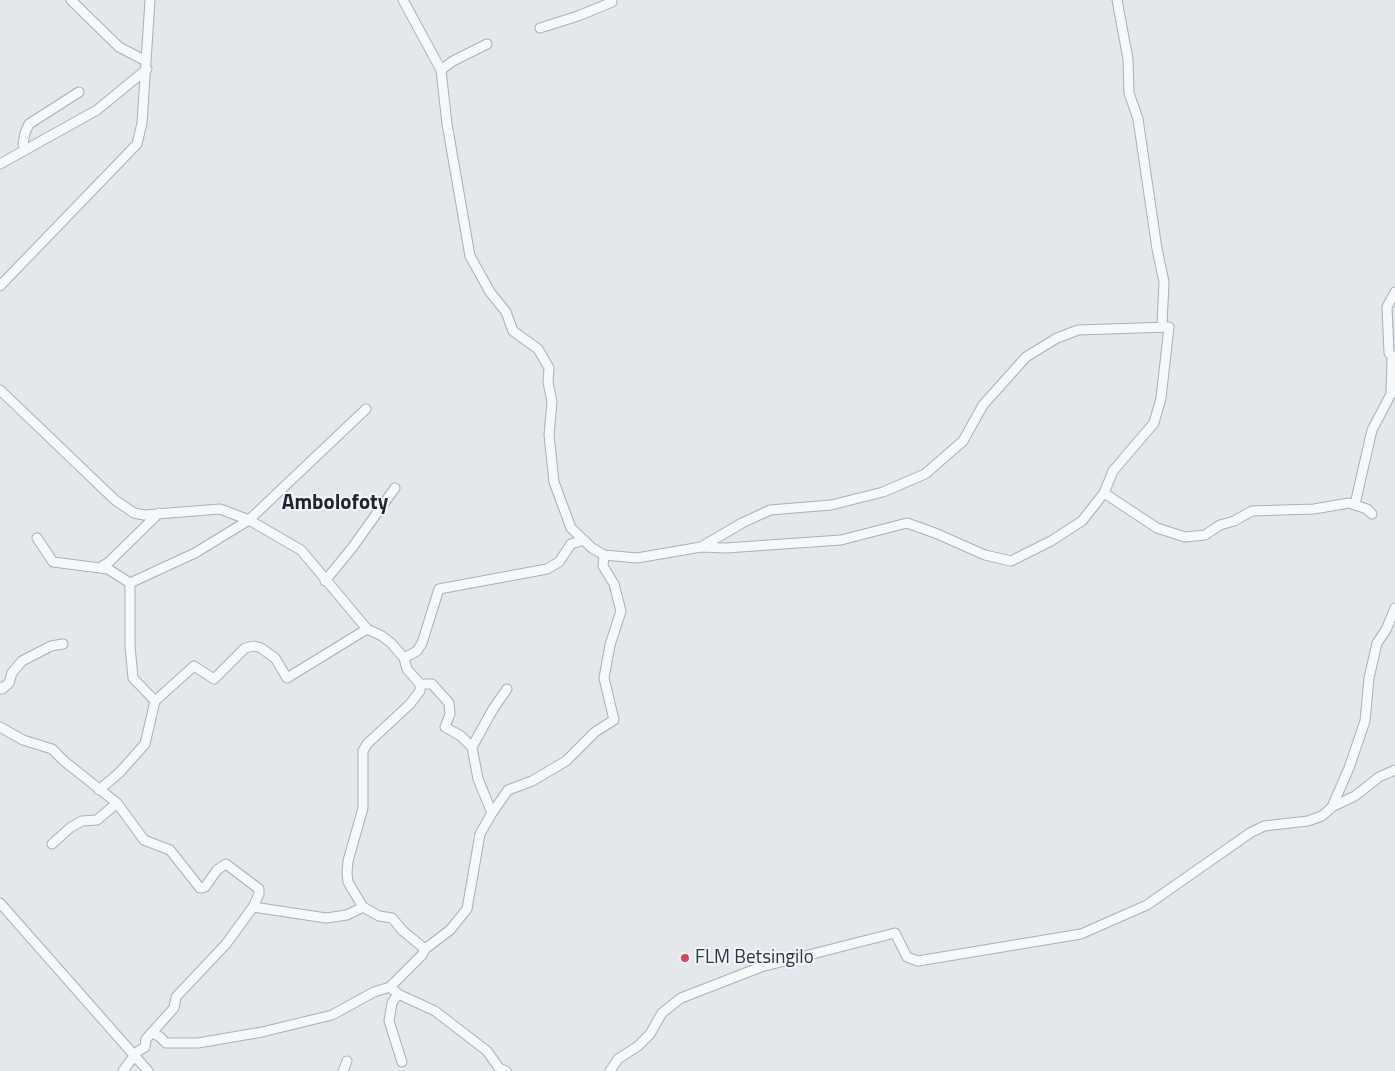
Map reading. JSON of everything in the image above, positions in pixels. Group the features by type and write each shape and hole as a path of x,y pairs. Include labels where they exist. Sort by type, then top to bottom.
{"street":[{"path":"71,0 119,47 147,65"},
{"path":"0,286 137,144 142,123 150,0"},
{"path":"403,0 441,70 447,124 470,256 490,292 506,312 512,331 538,349 549,368 548,382 552,402 549,435 554,482 571,528 604,555 652,556 676,549 726,548 841,540 907,523 985,555 1011,560 1072,529 1082,521 1104,493 1113,471 1154,423 1161,398 1169,327 1078,330 1056,338 1026,357 983,404 963,441 925,474 883,492 832,505 770,510 742,523 701,547"},
{"path":"540,28 578,16 612,2 611,0"},
{"path":"1117,0 1128,59 1129,93 1138,119 1157,249 1164,282 1162,326"},
{"path":"441,70 453,61 487,44"},
{"path":"0,164 97,110 147,65"},
{"path":"25,150 23,144 29,124 79,92"},
{"path":"1355,504 1372,430 1391,394 1393,357 1388,353 1387,307 1395,292"},
{"path":"0,390 115,500 134,513 144,515 220,509 249,520 301,550 366,629 386,639 404,658 407,669 420,684 420,691 410,704 367,744 363,751 363,808 348,861 347,873 348,882 363,906 379,916 392,918 424,949"},
{"path":"130,583 138,577 195,553 249,520 366,409"},
{"path":"325,581 352,548 395,488"},
{"path":"1104,493 1157,528 1185,537 1205,535 1220,525 1234,521 1252,511 1286,511 1314,509 1340,504 1355,504 1367,509 1372,514"},
{"path":"99,568 109,562 159,513"},
{"path":"36,538 53,562 108,569 130,583"},
{"path":"404,658 417,651 422,643 439,589 547,569 559,562 571,544 584,540"},
{"path":"153,1033 166,1043 198,1043 262,1032 332,1015 374,992 390,987 422,955 424,949 450,930 467,909 480,834 508,790 532,781 566,760 595,732 609,725 614,720 604,678 610,645 621,610 614,584 603,566 604,555"},
{"path":"130,583 130,646 133,678 155,701"},
{"path":"1332,806 1349,768 1364,721 1369,678 1377,643 1386,630 1395,608"},
{"path":"99,790 120,772 145,744 155,701 194,666 214,679 245,648 261,648 275,658 287,678 366,629"},
{"path":"0,686 2,689 9,683 12,673 22,662 51,646 63,644"},
{"path":"420,684 426,683 438,688 451,709 446,726 461,736 472,747 478,779 492,813"},
{"path":"472,747 484,729 493,709 507,690"},
{"path":"0,727 23,740 52,749 99,790 117,803 144,840 170,850 200,888 205,887 217,870 226,864 259,889 259,894 253,907 226,944 176,997 174,1008 146,1039 145,1047 123,1071"},
{"path":"610,1071 618,1058 638,1046 650,1034 662,1013 681,998 761,967 894,933 907,957 918,961 1081,934 1147,905 1250,833 1264,826 1315,819 1332,806 1342,804 1355,796 1379,777 1395,770"},
{"path":"52,844 71,827 82,821 97,820 117,803"},
{"path":"0,903 148,1071"},
{"path":"253,907 326,918 347,915 363,906"},
{"path":"390,987 398,994 435,1011 486,1051 501,1070"},
{"path":"398,994 392,1003 389,1021 402,1062"},
{"path":"344,1071 347,1061"}],"place":[{"name":"FLM Betsingilo","path":"685,958"}],"district":[{"name":"Ambolofoty","path":"335,504"}]}
